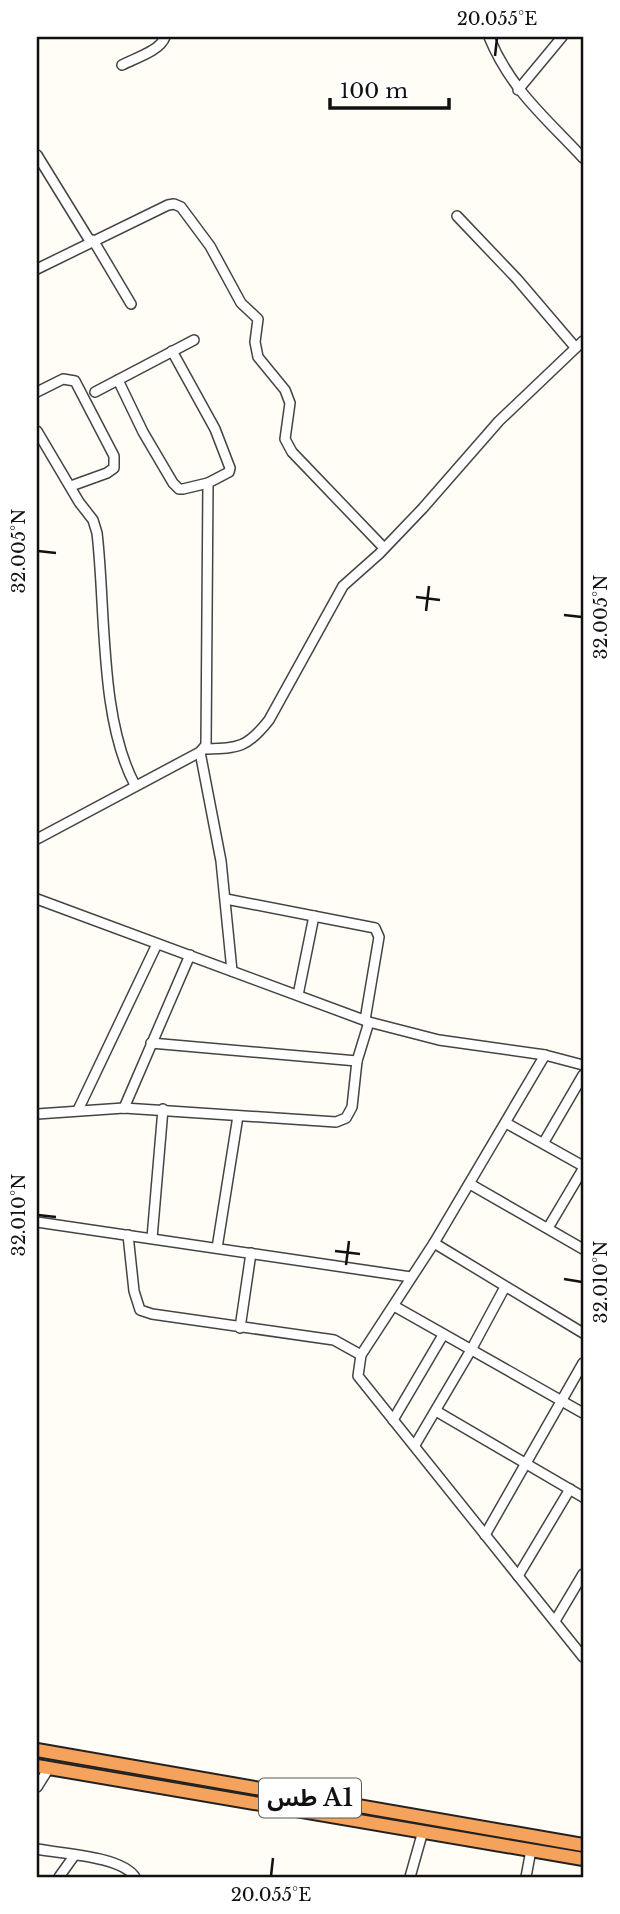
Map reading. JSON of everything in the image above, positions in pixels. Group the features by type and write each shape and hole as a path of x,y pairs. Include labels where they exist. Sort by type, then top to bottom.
{"highway":[{"name":"طس A1","path":"37,1750 583,1845"},
{"name":"طس A1","path":"43,1767 583,1859"},
{"path":"139,1783 142,1768"}],"street":[{"path":"122,65 155,48 165,37"},
{"path":"489,37 498,59 518,90 583,158"},
{"path":"518,90 562,37"},
{"path":"37,155 131,304"},
{"path":"37,269 167,205 180,207 210,246 241,303 258,318 255,342 258,356 285,390 290,404 285,439 292,452 384,548"},
{"path":"457,216 517,279 575,347"},
{"path":"95,392 194,340"},
{"path":"37,839 203,751 231,749 254,739 269,720 343,586 424,508 499,421 583,341"},
{"path":"118,380 143,432 173,483 183,489 208,483 229,472 229,459 172,351"},
{"path":"37,392 63,379 75,381 114,456 114,468 107,473 71,486"},
{"path":"37,431 79,502 93,520 97,533 110,698 117,739 127,771 135,785"},
{"path":"208,483 207,732 203,751 221,861 232,971"},
{"path":"37,899 367,1021 439,1040 545,1055 583,1065"},
{"path":"37,1114 124,1108 336,1122 346,1118 352,1107 379,932 375,928 226,899"},
{"path":"298,995 314,916"},
{"path":"78,1110 157,944"},
{"path":"124,1108 190,955"},
{"path":"151,1043 357,1061"},
{"path":"545,1055 434,1243 361,1355 358,1376 583,1657"},
{"path":"544,1143 582,1081"},
{"path":"152,1238 163,1109"},
{"path":"217,1248 238,1116"},
{"path":"506,1122 583,1167 548,1228"},
{"path":"470,1184 583,1249"},
{"path":"37,1222 411,1278"},
{"path":"128,1235 134,1292 140,1310 240,1328 334,1340 361,1355"},
{"path":"434,1243 583,1333"},
{"path":"240,1328 251,1253"},
{"path":"415,1445 505,1287"},
{"path":"394,1306 583,1413"},
{"path":"393,1420 443,1335"},
{"path":"485,1535 583,1363"},
{"path":"436,1411 583,1497"},
{"path":"518,1576 570,1489"},
{"path":"555,1621 583,1574"},
{"path":"37,1787 43,1767"},
{"path":"410,1877 423,1831"},
{"path":"37,1849 120,1865 126,1867 135,1877"},
{"path":"526,1877 531,1850"},
{"path":"59,1877 74,1856"}]}
